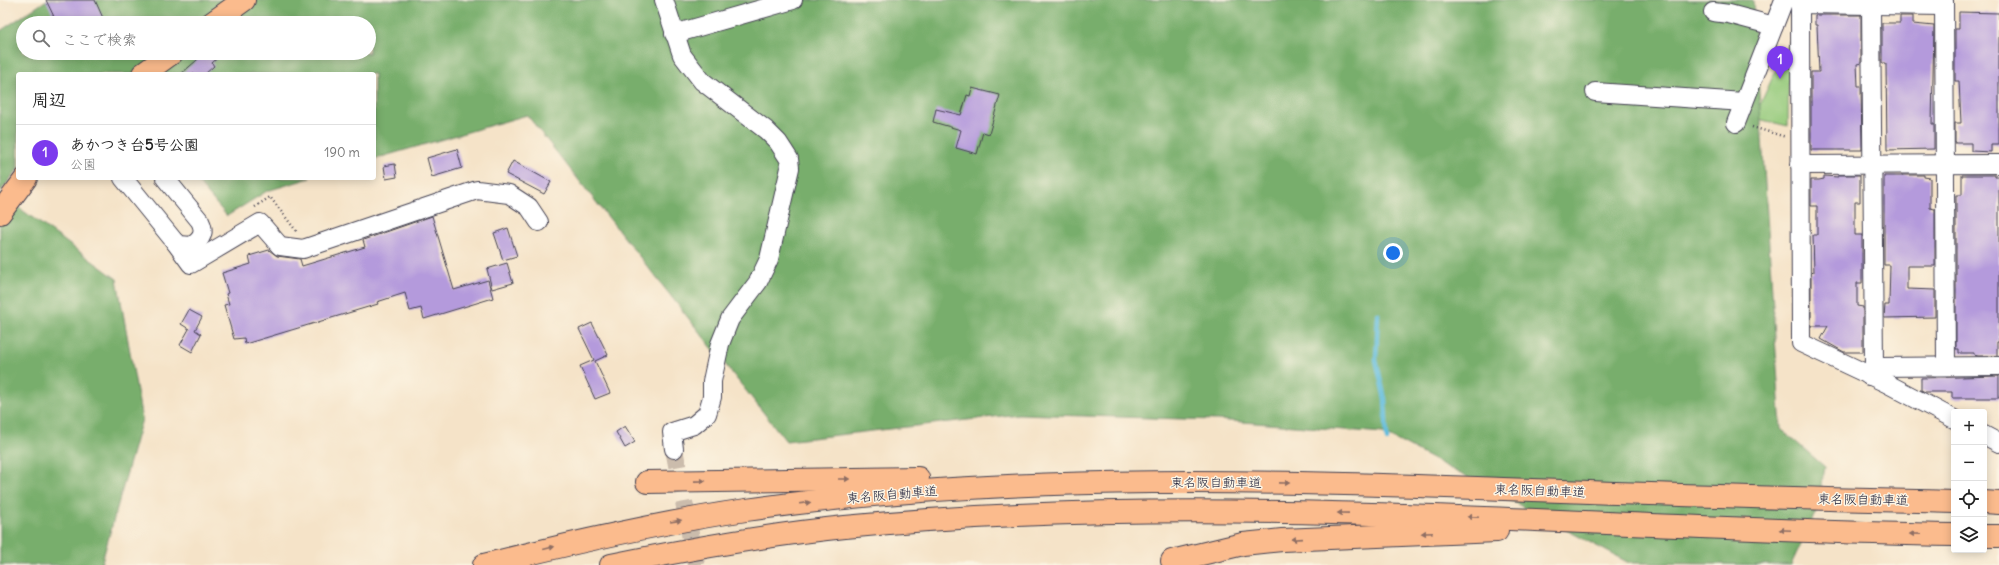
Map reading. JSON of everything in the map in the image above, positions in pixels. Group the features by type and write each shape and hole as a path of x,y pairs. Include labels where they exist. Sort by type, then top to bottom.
{"main road":[{"path":"222,16 244,0"},
{"path":"146,72 162,60"},
{"path":"0,213 25,180"},
{"path":"647,482 1059,478 1139,482"},
{"name":"東名阪自動車道","path":"484,565 647,526 755,509 854,497 1033,484 1139,482 1408,485 1652,495 1951,502"},
{"path":"1987,502 1999,503"},
{"path":"611,565 752,539 836,528 1036,514 1136,511 1256,511 1409,514 1648,525 1951,535"},
{"path":"1172,561 1243,544 1282,540 1648,525"},
{"path":"1987,536 1999,536"}],"street":[{"path":"664,0 682,55 702,81 766,130 784,150 789,159 790,168 769,259 758,282 730,319 720,344 712,381 712,397 706,414 694,425 672,432 674,449"},
{"path":"674,34 794,0"},
{"path":"1736,123 1784,0"},
{"path":"1946,366 1944,3 1871,5 1800,4 1801,343 1872,372 1951,417"},
{"path":"1871,5 1873,164 1872,372"},
{"path":"1713,12 1774,24 1800,33"},
{"path":"1595,92 1744,102"},
{"path":"1800,165 1999,164"},
{"path":"124,180 175,242 191,264 260,223 280,246 303,249 477,190 509,194 529,207 539,222"},
{"path":"166,180 203,227 203,232 199,240 191,246 180,245 175,242"},
{"path":"1872,372 1946,366 1999,366"},
{"path":"1987,437 1999,443"}],"path":[{"path":"1736,123 1800,142"}],"green space":[{"path":"47,0 1753,0 1781,429 1825,467 1818,507 1791,565 1629,563 1383,433 1217,420 1019,414 786,441 527,115 376,158 376,72 16,72 16,172 0,192 0,31 16,20 16,60 376,60 376,16 23,16"},
{"path":"1789,41 1788,126 1754,118"},
{"path":"196,180 303,180 267,191 227,216"},
{"path":"0,194 117,279 142,419 101,565 0,565"}],"building":[{"path":"46,0 95,0 102,16 54,16"},
{"path":"1959,12 1999,13 1999,145 1991,145 1991,152 1971,151 1971,143 1955,143 1955,123 1961,123 1959,81 1955,81 1955,29 1959,29"},
{"path":"1815,15 1861,15 1861,63 1857,64 1858,86 1861,86 1862,150 1811,150 1811,72 1819,72 1817,25 1815,25"},
{"path":"1900,16 1913,16 1913,24 1934,26 1932,124 1934,124 1934,149 1887,150 1886,63 1882,63 1882,23 1900,23"},
{"path":"197,60 215,60 212,63 214,66 207,72 183,72"},
{"path":"972,88 1000,95 989,134 983,132 977,154 956,148 961,130 933,122 936,109 961,115 967,95 970,96"},
{"path":"457,149 462,168 432,177 427,158"},
{"path":"513,161 551,182 544,194 506,174"},
{"path":"395,164 397,177 386,179 384,166"},
{"path":"1838,175 1860,175 1860,202 1855,202 1855,235 1862,235 1862,283 1857,283 1857,306 1863,307 1863,352 1844,352 1821,339 1828,326 1811,326 1811,273 1814,272 1813,235 1817,235 1817,206 1811,206 1811,180 1824,179 1824,176 1838,177"},
{"path":"1924,175 1924,177 1930,178 1930,208 1935,209 1935,266 1907,266 1907,289 1935,290 1935,317 1884,318 1885,305 1889,305 1890,265 1884,265 1884,176"},
{"path":"1962,175 1995,175 1995,177 1999,177 1999,342 1997,342 1997,356 1978,356 1974,355 1974,353 1959,353 1959,349 1956,349 1956,195 1962,195"},
{"path":"432,216 454,290 488,280 493,298 424,319 421,308 410,311 405,293 377,302 378,304 245,344 244,338 234,339 224,305 229,304 226,294 228,293 222,273 251,264 249,256 269,250 277,256 300,259 302,266 365,247 363,240"},
{"path":"508,228 517,256 503,260 494,233"},
{"path":"507,263 513,283 492,289 487,269"},
{"path":"189,310 202,317 195,330 201,334 192,352 180,345 189,329 181,324"},
{"path":"592,323 608,355 595,361 610,393 595,399 580,366 594,360 579,329"},
{"path":"1999,376 1999,398 1952,398 1952,392 1925,392 1921,390 1921,378"},
{"path":"625,426 635,442 625,448 616,432"}],"waterway":[{"path":"1378,314 1376,360 1385,399 1387,440"}],"tunnel":[{"path":"674,449 696,565"}],"place":[{"name":"あかつき台5号公園","path":"1780,79"}]}
